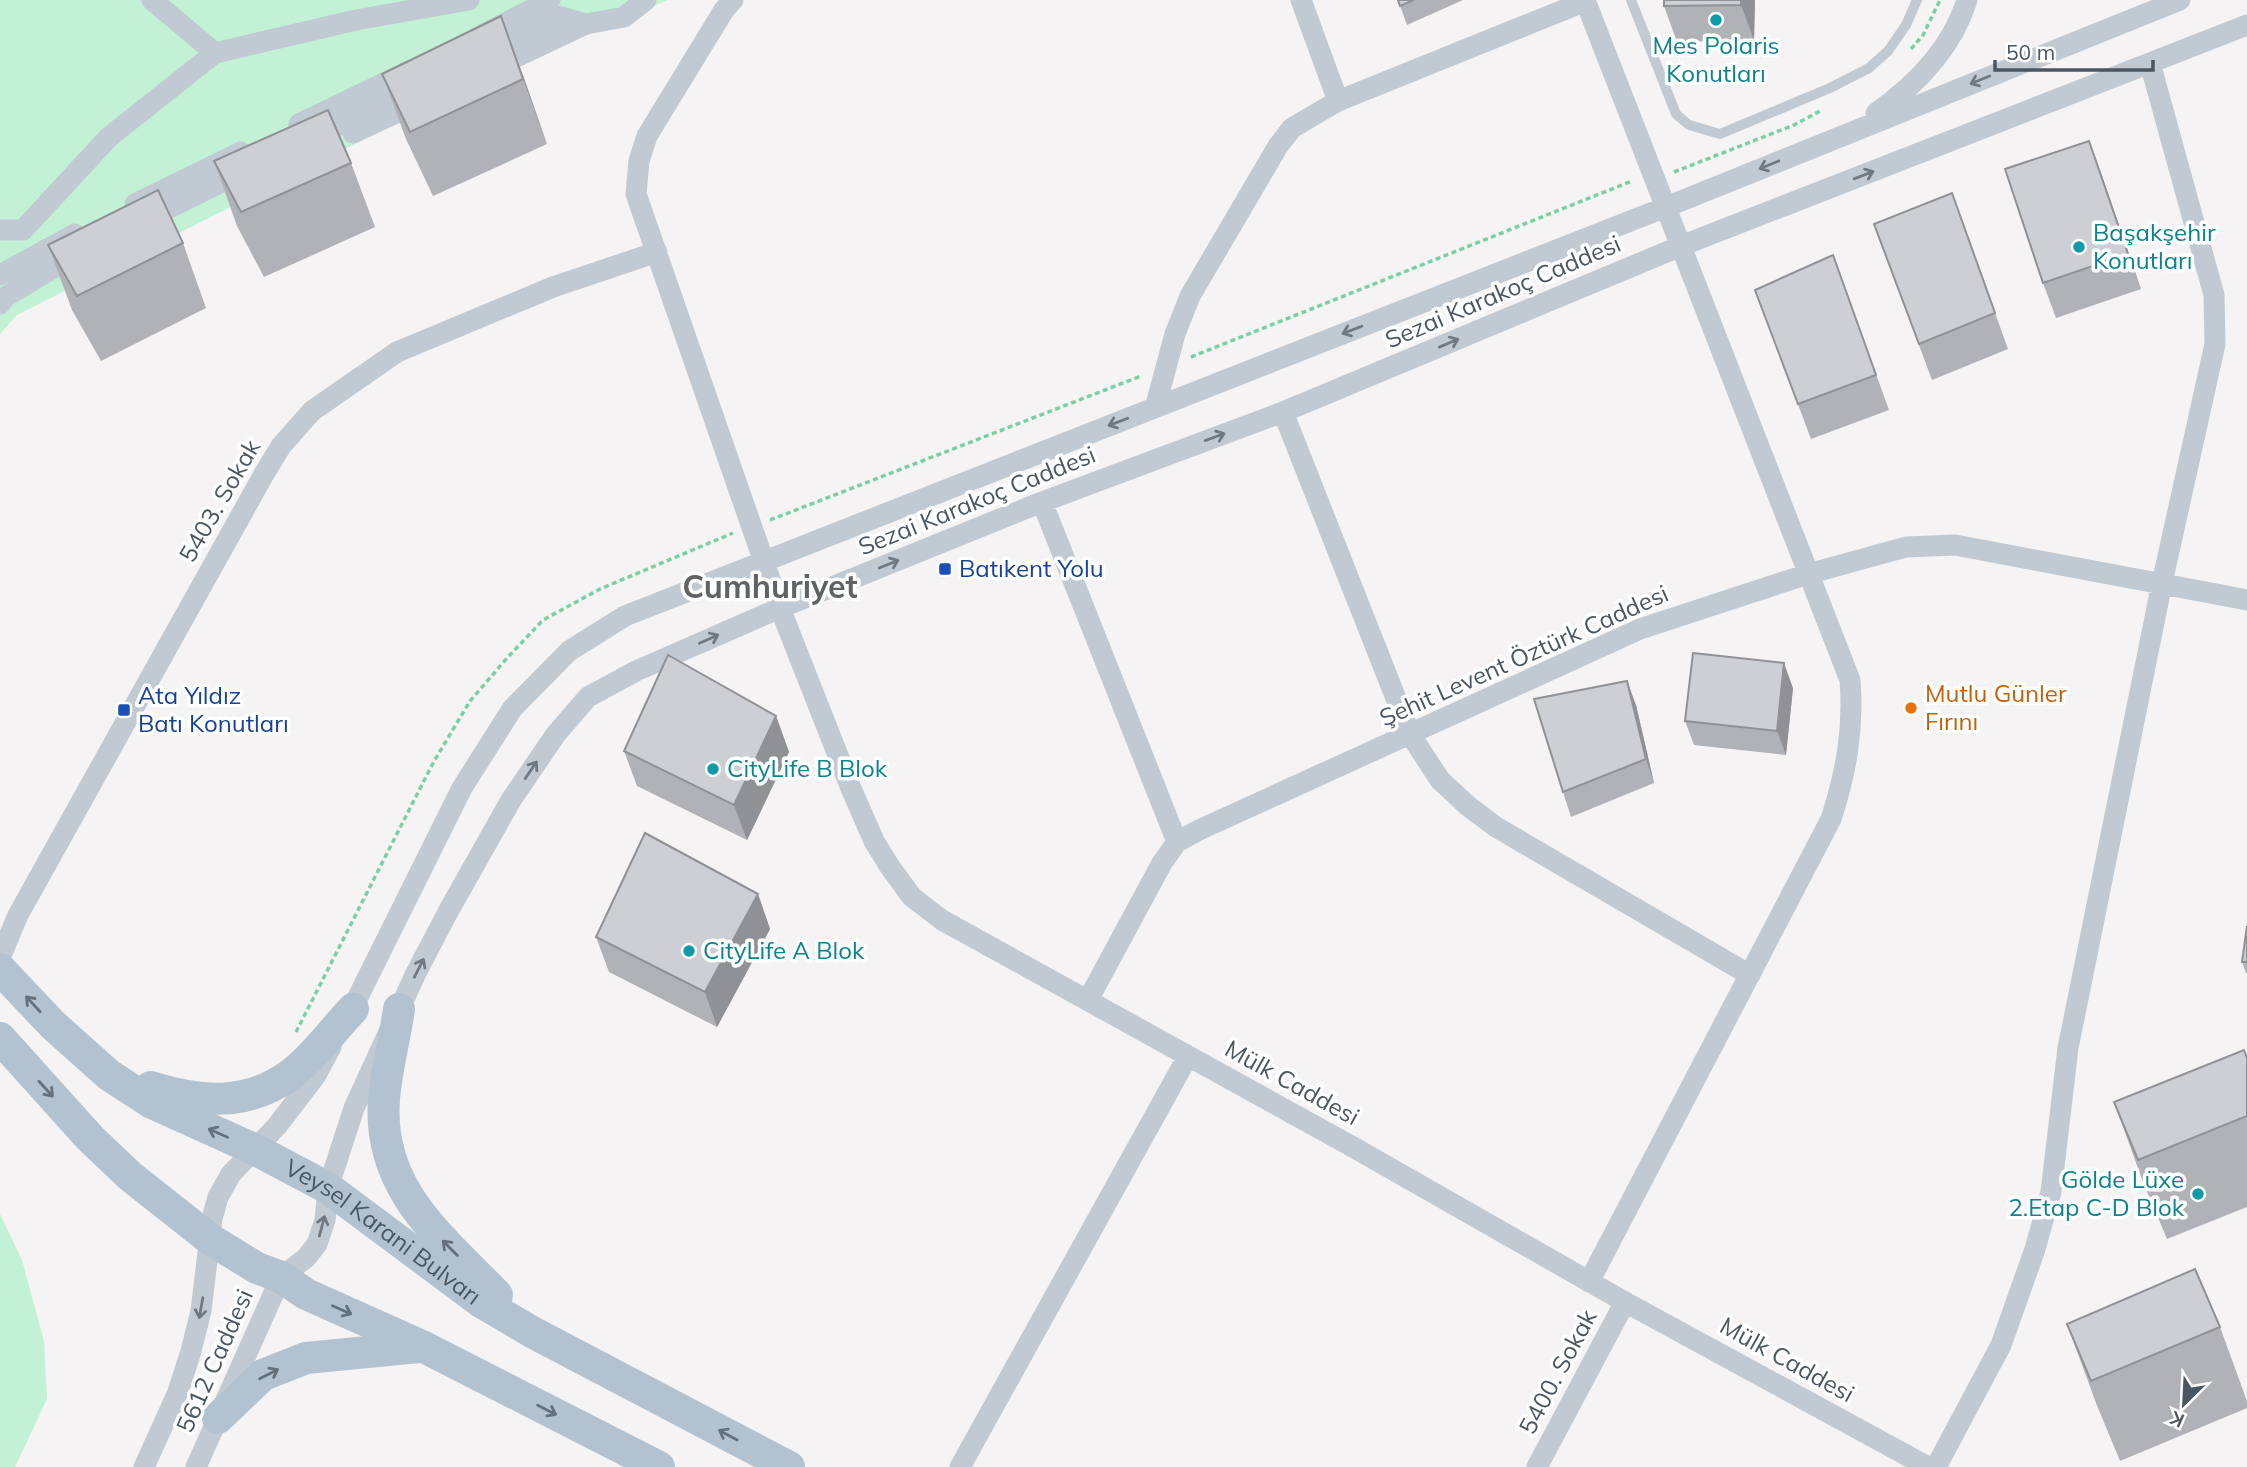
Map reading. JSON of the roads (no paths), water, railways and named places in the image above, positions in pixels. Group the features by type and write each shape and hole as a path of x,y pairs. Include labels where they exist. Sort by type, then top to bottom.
{"main road":[{"name":"Veysel Karani Bulvarı","path":"0,969 52,1025 110,1075 152,1102 256,1150 328,1188 481,1302 532,1332 789,1467"},
{"path":"110,1075 172,1093 218,1101 257,1093 290,1075 352,1009"},
{"path":"399,1009 384,1097 383,1128 390,1159 402,1187 426,1224 532,1332"},
{"path":"0,1038 90,1138 130,1176 211,1240 257,1268 281,1277 306,1294 422,1346 659,1467"},
{"path":"218,1418 262,1375 306,1357 422,1346"}],"street":[{"path":"152,0 215,53"},
{"path":"0,230 23,230 109,137 215,53 356,20 469,0"},
{"path":"550,0 468,61 558,16 586,24 624,17 646,0"},
{"name":"Mülk Caddesi","path":"733,0 647,136 639,161 636,194 780,608 874,841 912,897 942,920 1353,1147 1625,1302 1928,1467"},
{"path":"1301,0 1338,102"},
{"path":"1846,134 1903,94 1934,60 1962,17 1967,0"},
{"path":"211,1240 212,1219 218,1197 231,1174 276,1128 316,1074 352,1009 462,788 512,709 569,651 625,616 1666,207 2180,0"},
{"path":"1155,408 1175,334 1191,296 1278,146 1292,128 1338,102 1585,1 1850,680 1852,710 1850,744 1842,785 1831,819 1589,1282"},
{"name":"Sezai Karakoç Caddesi","path":"328,1188 354,1108 399,1009 449,910 511,800 555,734 588,697 636,671 780,608 1042,502 1283,412 1681,246 2247,25"},
{"path":"1936,1467 2001,1345 2035,1250 2051,1192 2067,1048 2214,344 2214,295 2150,63"},
{"path":"435,77 290,146 435,77"},
{"path":"261,160 125,226 261,160"},
{"path":"0,275 94,224"},
{"path":"3,300 99,249"},
{"name":"5403. Sokak","path":"0,958 18,915 264,474 296,427 312,411 397,352 553,287 656,252"},
{"path":"1283,412 1410,734 1440,780 1496,827 1750,975"},
{"path":"1042,502 1177,842"},
{"name":"Şehit Levent Öztürk Caddesi","path":"1088,1000 1162,863 1177,842 1640,629 1808,574 1906,547 1955,545 2247,600"},
{"path":"960,1467 1188,1056"},
{"path":"281,1277 306,1258 317,1244 325,1220 328,1188"},
{"name":"5612 Caddesi","path":"144,1467 178,1392 191,1351 201,1311 211,1240"},
{"name":"5612 Caddesi","path":"196,1467 281,1277"},
{"name":"5400. Sokak","path":"1537,1467 1625,1302"}],"lane":[{"path":"1631,0 1676,114 1689,125 1720,134 1869,68 1888,51 1906,25 1917,0"}],"place":[{"name":"Mes Polaris Konutları","path":"1716,20"},
{"name":"Başakşehir Konutları","path":"2079,247"},
{"name":"Batıkent Yolu","path":"945,569"},
{"name":"Mutlu Günler Fırını","path":"1911,708"},
{"name":"Ata Yıldız Batı Konutları","path":"124,710"},
{"name":"CityLife B Blok","path":"713,769"},
{"name":"CityLife A Blok","path":"689,951"},
{"name":"Gölde Lüxe 2.Etap C-D Blok","path":"2198,1194"}],"district":[{"name":"Cumhuriyet","path":"770,587"}]}
